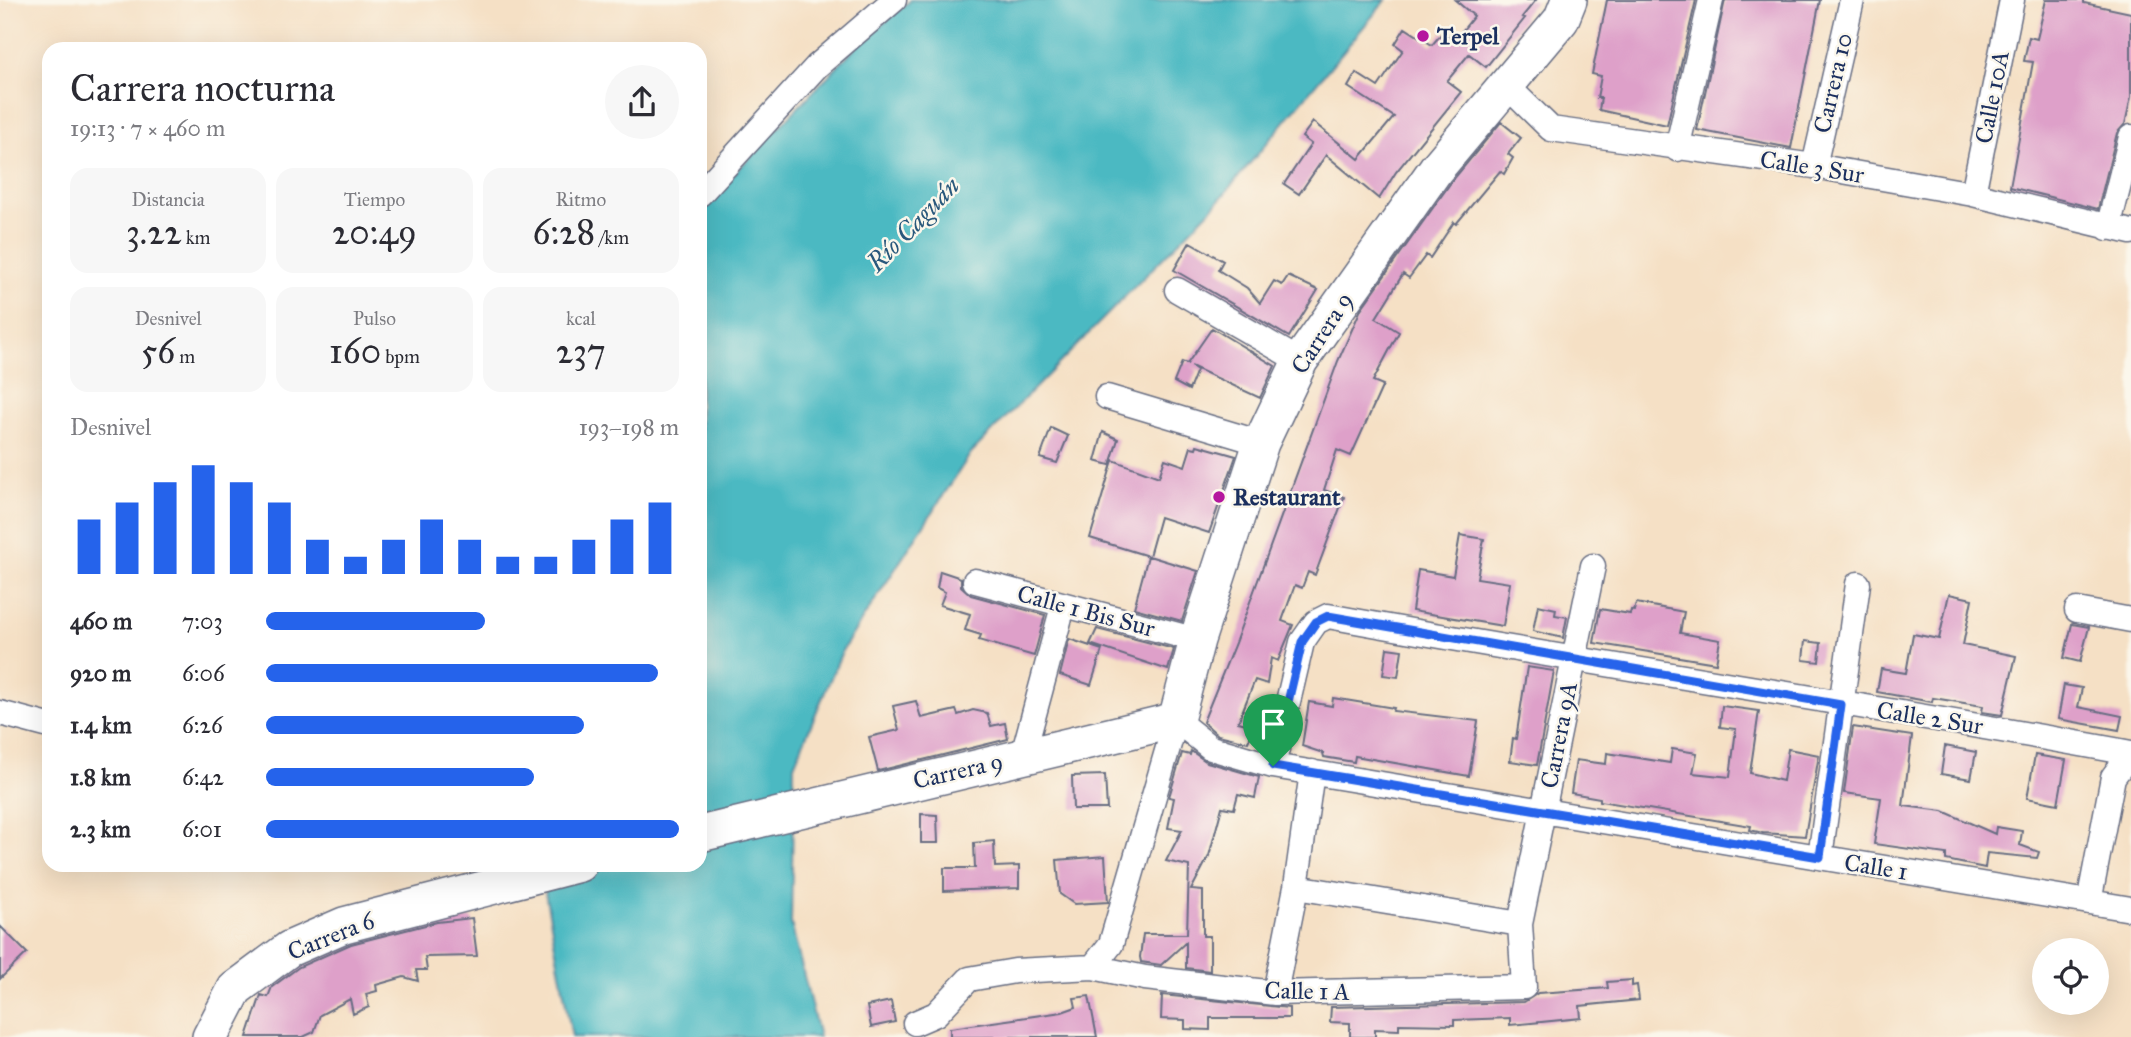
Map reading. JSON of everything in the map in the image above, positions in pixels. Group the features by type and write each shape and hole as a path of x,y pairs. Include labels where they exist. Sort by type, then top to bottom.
{"main road":[{"name":"Carrera 9","path":"707,832 1176,720 1197,640 1261,443 1300,361 1436,169 1561,20 1569,0"},
{"name":"Carrera 6","path":"210,1037 235,989 289,949 344,925 548,872"}],"street":[{"path":"707,186 817,66 894,0"},
{"path":"1677,149 1711,0"},
{"name":"Carrera 10","path":"1814,166 1852,0"},
{"name":"Calle 10A","path":"1973,194 2012,0"},
{"name":"Calle 3 Sur","path":"1506,85 1551,129 1677,149 1814,166 1973,194 2120,230"},
{"path":"2120,230 2131,137"},
{"path":"1177,290 1300,361"},
{"path":"1107,397 1261,443"},
{"name":"Carrera 9A","path":"1524,988 1520,923 1593,566"},
{"name":"Calle 1 Bis Sur","path":"975,581 1197,640"},
{"path":"1820,857 1858,584"},
{"path":"1023,755 1063,606"},
{"path":"2077,610 2131,620"},
{"name":"Calle 2 Sur","path":"1273,766 1302,642 1316,622 1328,616 1573,661 1841,705 1955,720 2131,753"},
{"path":"0,713 42,724"},
{"name":"Calle 1","path":"1176,720 1211,748 1273,766 2131,909"},
{"name":"Carrera 9","path":"1093,967 1111,944 1176,720"},
{"path":"2088,902 2113,777 2131,753"},
{"path":"1275,993 1296,887 1312,772"},
{"path":"1296,887 1520,923"},
{"name":"Calle 1 A","path":"915,1023 936,1014 969,979 1015,971 1093,967 1145,978 1275,993 1524,988"}],"water":[{"name":"Río Caguán","path":"911,0 1386,0 1216,204 971,453 843,649 794,765 791,923 819,1037 572,1037 541,872 707,872 707,202 857,46"}],"building":[{"path":"1455,0 1536,0 1486,67 1469,54 1447,81 1461,92 1396,172 1379,199 1326,155 1299,194 1284,184 1311,144 1302,137 1313,122 1359,159 1394,117 1348,87 1356,73 1378,87 1403,50 1395,44 1405,28 1432,45 1443,32 1454,41 1474,16"},
{"path":"1607,0 1696,0 1667,125 1599,110 1601,98 1597,98 1601,76 1592,74"},
{"path":"1725,0 1820,0 1791,148 1697,130"},
{"path":"2046,0 2084,0 2084,3 2131,13 2131,97 2125,124 2117,133 2098,209 2010,187 2033,62 2024,61 2029,37 2037,39"},
{"path":"1501,122 1521,138 1508,154 1513,158 1504,174 1500,171 1456,224 1454,222 1430,258 1426,255 1409,278 1403,274 1376,318 1399,332 1373,381 1383,385 1351,456 1337,450 1324,490 1344,497 1315,575 1308,572 1302,588 1295,585 1282,621 1293,625 1278,661 1271,658 1267,684 1255,680 1238,722 1255,726 1248,742 1218,735 1203,722 1235,643 1338,361 1361,309 1452,181"},
{"path":"1190,242 1223,261 1218,270 1247,288 1260,303 1274,281 1282,285 1288,276 1318,290 1289,337 1174,270"},
{"path":"1212,328 1275,366 1260,398 1191,366 1197,370 1189,390 1174,382 1182,362 1187,364"},
{"path":"1051,428 1068,436 1057,463 1040,458"},
{"path":"1103,432 1118,439 1110,465 1095,461"},
{"path":"1197,445 1236,456 1209,533 1160,517 1149,556 1198,571 1182,621 1134,608 1148,556 1090,538 1113,460 1159,477 1165,459 1185,466 1191,447 1196,448"},
{"path":"1460,535 1484,539 1477,578 1510,583 1503,626 1412,611 1418,570 1453,576"},
{"path":"940,571 961,578 961,586 971,595 1045,615 1034,656 979,640 981,635 965,630 970,614 940,605 945,592 937,588"},
{"path":"1949,594 1972,599 1963,645 2016,656 2002,715 1982,712 1983,706 1933,698 1932,702 1877,692 1881,669 1906,673 1913,634 1939,639"},
{"path":"1636,603 1684,612 1680,633 1720,640 1716,663 1594,643 1600,609 1630,614"},
{"path":"1538,605 1556,609 1555,615 1567,617 1563,638 1533,631"},
{"path":"2072,624 2089,627 2080,662 2064,658"},
{"path":"1097,629 1174,649 1168,670 1090,644"},
{"path":"1069,639 1102,650 1091,685 1060,675"},
{"path":"1805,641 1821,643 1819,662 1803,660"},
{"path":"1387,648 1402,650 1398,677 1383,675"},
{"path":"1527,667 1554,671 1537,765 1510,761"},
{"path":"2064,685 2082,688 2078,707 2122,716 2119,730 2058,719"},
{"path":"1333,698 1394,708 1393,711 1478,721 1469,776 1355,756 1354,762 1324,757 1323,753 1302,746 1309,702 1332,706"},
{"path":"916,701 921,718 956,710 958,715 973,710 987,713 991,726 1005,723 1008,739 878,771 869,737 899,730 893,706"},
{"path":"1722,706 1759,711 1750,773 1783,781 1788,749 1819,755 1805,836 1763,833 1750,830 1751,826 1600,801 1600,798 1571,793 1576,760 1606,764 1607,753 1670,763 1672,749 1697,753 1693,773 1730,777 1736,729 1720,727"},
{"path":"1853,727 1912,736 1903,806 1943,811 1995,834 1996,827 2022,831 2020,845 2039,852 2037,858 1987,853 1985,868 1946,860 1946,854 1874,844 1881,798 1844,793"},
{"path":"1945,746 1976,752 1971,779 1941,774"},
{"path":"1191,751 1207,762 1259,777 1255,798 1238,794 1234,809 1222,807 1209,856 1191,890 1203,891 1203,936 1210,936 1210,971 1186,968 1186,942 1161,965 1141,962 1140,957 1143,934 1187,934 1189,866 1166,861 1182,830 1168,828 1174,798 1169,797 1182,753 1190,755"},
{"path":"2035,755 2066,760 2058,804 2027,798"},
{"path":"1105,775 1107,809 1073,809 1072,776"},
{"path":"921,814 937,815 938,843 921,843"},
{"path":"994,841 995,867 1019,866 1019,888 944,891 944,868 975,868 974,843"},
{"path":"1105,856 1108,902 1074,904 1060,894 1057,860"},
{"path":"472,918 477,956 425,957 427,970 416,970 418,981 404,977 376,985 377,991 366,994 369,1007 353,1014 350,999 320,1015 314,1032 303,1037 247,1037 261,995 268,997 272,987 299,967 351,944 437,922"},
{"path":"0,926 27,953 0,979"},
{"path":"1632,980 1632,986 1637,985 1639,1000 1580,1006 1581,1018 1510,1025 1510,1018 1454,1020 1454,1025 1399,1024 1399,1030 1375,1029 1375,1037 1350,1037 1350,1023 1330,1022 1331,1007 1524,1002 1538,993 1608,988 1607,982"},
{"path":"1162,995 1289,1008 1289,1018 1210,1018 1210,1030 1185,1029 1185,1020 1161,1019"},
{"path":"1089,996 1097,1037 950,1037 950,1028 1062,1012 1076,1007 1074,998"},
{"path":"891,1001 895,1022 871,1027 867,1006"}],"place":[{"name":"Terpel","path":"1423,36"},
{"name":"Restaurant","path":"1219,497"}],"route":[{"path":"1328,616 1573,661 1841,705 1820,857 1273,766 1302,642 1316,622 1328,616"}]}
